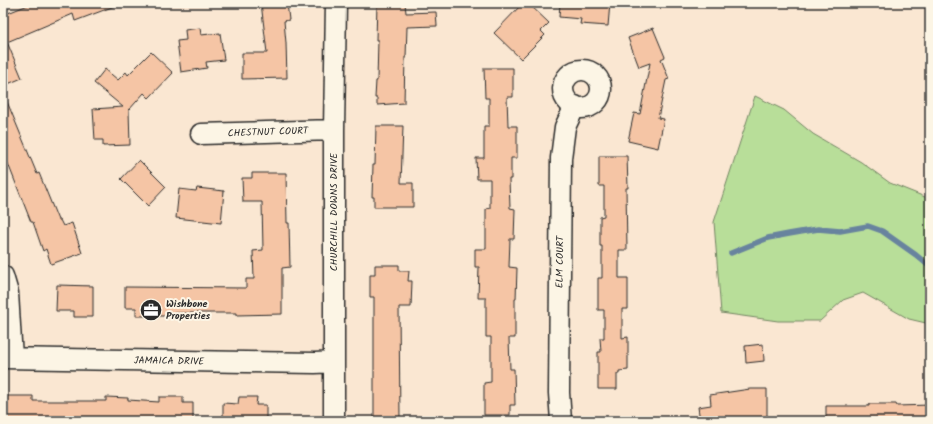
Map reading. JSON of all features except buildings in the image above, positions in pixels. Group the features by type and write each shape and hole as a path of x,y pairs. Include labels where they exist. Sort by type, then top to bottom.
{"street":[{"name":"CHURCHILL DOWNS DRIVE","path":"334,421 334,130 336,3"},
{"name":"ELM COURT","path":"561,421 558,393 561,158 565,127 575,106"},
{"name":"CHESTNUT COURT","path":"201,134 334,130"},
{"path":"3,276 8,293 7,358"},
{"name":"JAMAICA DRIVE","path":"7,358 315,363 334,362"}],"green space":[{"path":"755,96 784,110 813,134 861,162 890,183 930,199 930,324 909,319 863,293 843,300 820,321 778,321 721,313 714,222"}],"waterway":[{"path":"731,253 768,238 818,229 840,231 868,226 882,231 930,267"}],"place":[{"name":"Wishbone Properties","path":"151,310"}]}
